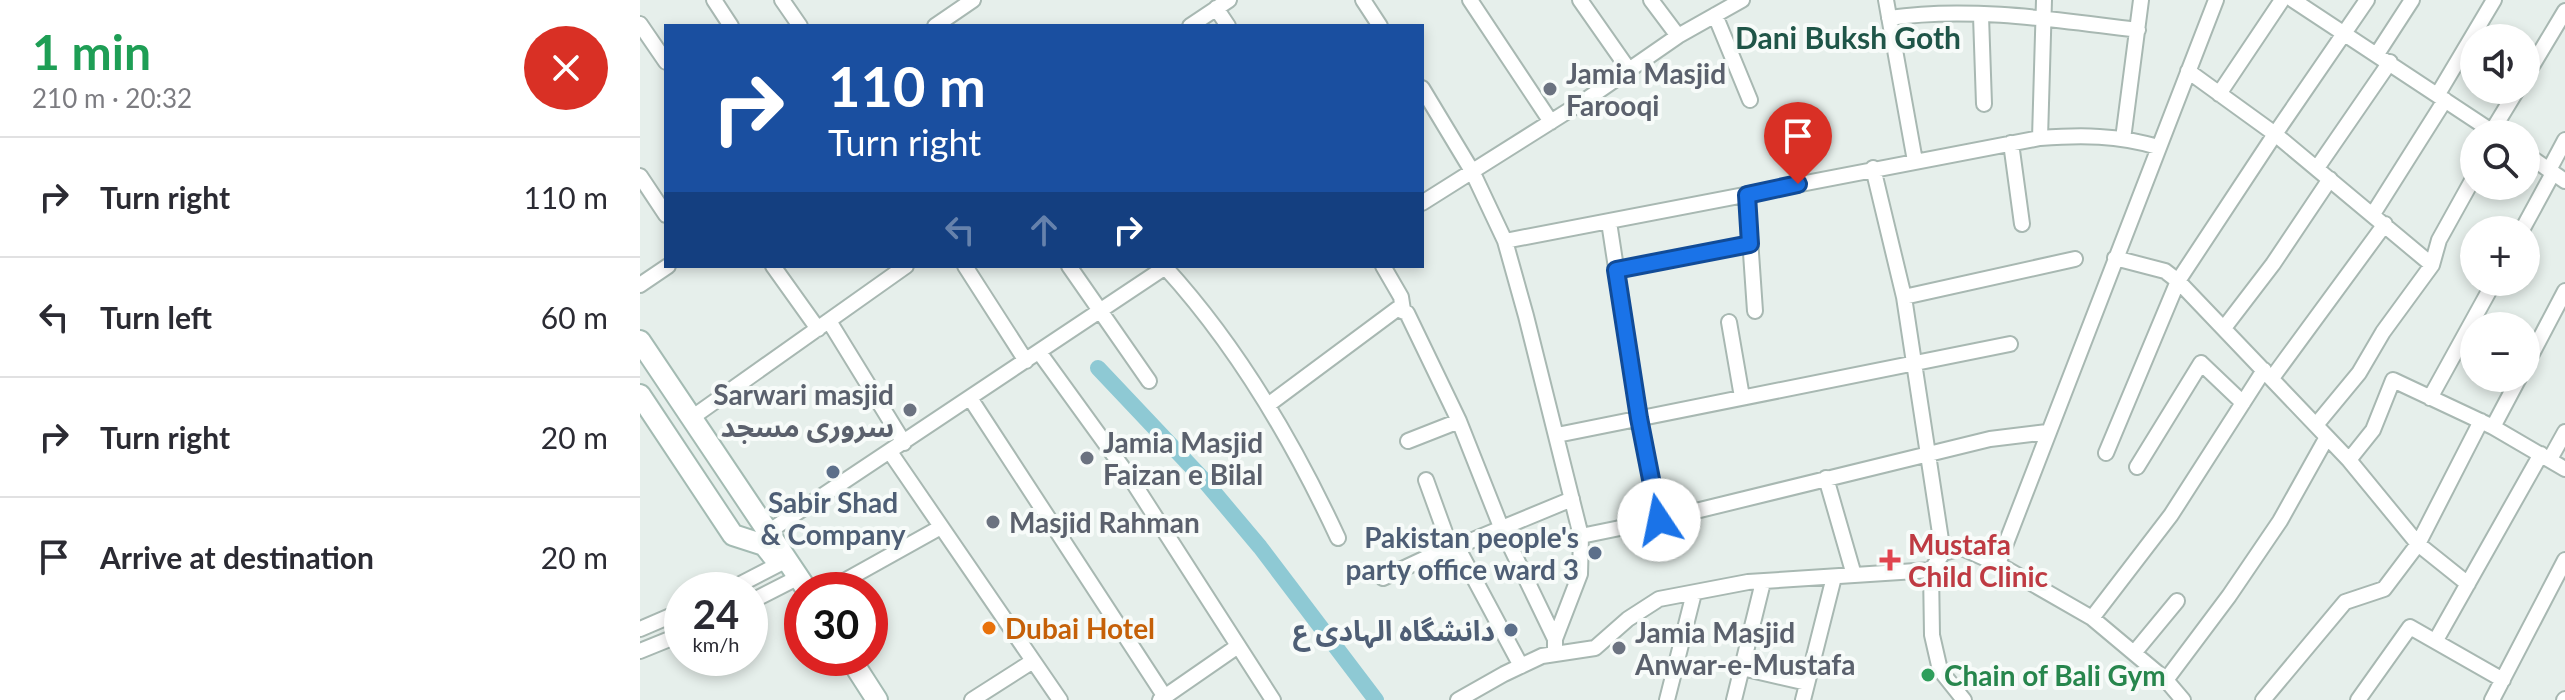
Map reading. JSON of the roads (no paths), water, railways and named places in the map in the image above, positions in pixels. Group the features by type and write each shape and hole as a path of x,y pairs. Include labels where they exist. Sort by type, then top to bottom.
{"main road":[{"path":"640,341 768,532 790,572"},
{"path":"640,395 733,535 764,545 789,572"},
{"path":"847,676 862,700"},
{"path":"862,676 877,700"}],"street":[{"path":"714,0 730,24"},
{"path":"782,0 799,24"},
{"path":"938,24 973,0"},
{"path":"1363,0 1379,24"},
{"path":"1470,0 1551,122"},
{"path":"1580,0 1629,70"},
{"path":"1652,0 1678,36"},
{"path":"1424,202 1551,122 1678,36 1742,0"},
{"path":"1886,0 1915,161"},
{"path":"2040,138 2044,0"},
{"path":"2123,139 2141,0"},
{"path":"1998,564 2216,0"},
{"path":"2219,94 2282,0"},
{"path":"2293,0 2475,120"},
{"path":"2106,453 2178,281 2367,0"},
{"path":"2317,168 2383,58 2412,0"},
{"path":"2373,214 2442,97 2494,0"},
{"path":"1193,24 1222,4 1227,24"},
{"path":"2540,53 2565,11"},
{"path":"1889,18 1918,14 2044,18 2138,30"},
{"path":"1715,15 1750,100"},
{"path":"1981,16 1984,104"},
{"path":"640,24 664,59"},
{"path":"2188,71 2275,134 2432,265"},
{"path":"1424,91 1472,171 1505,241 1581,536 1580,574 1555,646"},
{"path":"1505,241 2040,138 2086,134 2158,147"},
{"path":"2530,216 2556,174 2565,140"},
{"path":"2011,143 2022,224"},
{"path":"1873,168 1904,297 1943,553"},
{"path":"640,176 664,212"},
{"path":"2224,328 2273,264 2330,179"},
{"path":"1747,195 1755,311"},
{"path":"2316,425 2359,373 2383,332 2432,265 2439,240 2461,200"},
{"path":"1609,222 1639,418 1659,520"},
{"path":"2092,618 2171,515 2243,403 2385,224"},
{"path":"1616,270 1750,244"},
{"path":"2115,258 2165,271 2178,281 2349,460 2418,544 2468,584"},
{"path":"1904,297 2075,259"},
{"path":"640,285 665,268"},
{"path":"775,268 824,325 904,443"},
{"path":"690,419 903,268"},
{"path":"966,268 1026,361"},
{"path":"1070,268 1149,381"},
{"path":"768,532 1164,268"},
{"path":"1167,268 1197,302 1268,405 1304,466 1338,538"},
{"path":"1384,268 1401,297 1403,310"},
{"path":"2540,338 2565,291"},
{"path":"2430,398 2486,296"},
{"path":"1268,405 1397,309 1407,313 1459,421 1501,527 1555,646"},
{"path":"1729,322 1742,397"},
{"path":"1557,435 2010,344"},
{"path":"1039,352 1131,479 1273,700"},
{"path":"2137,467 2201,363 2243,403"},
{"path":"2349,460 2373,430 2393,380 2487,424 2565,469"},
{"path":"2263,700 2345,602 2384,589 2418,544 2487,424 2509,392"},
{"path":"970,398 1163,698 1238,646"},
{"path":"1408,441 1459,421"},
{"path":"1581,536 1659,520 1990,439 2047,432"},
{"path":"2436,640 2546,456 2565,432"},
{"path":"2166,680 2280,521 2327,437"},
{"path":"890,452 1060,700"},
{"path":"1826,478 1854,575"},
{"path":"1426,480 1451,549 1461,554 1521,666"},
{"path":"1383,578 1443,550 1572,499"},
{"path":"860,572 941,527"},
{"path":"1959,697 1940,670 1937,659 1932,635 1931,570 1943,553 1962,548 1998,564 2092,618 2166,680 2183,700"},
{"path":"2492,700 2565,560"},
{"path":"1458,700 1555,646 1595,648 1628,619 1659,599 1763,582 1931,570"},
{"path":"1803,700 1834,577"},
{"path":"1734,700 1763,582"},
{"path":"1667,700 1694,593"},
{"path":"2134,653 2177,601"},
{"path":"640,629 664,619"},
{"path":"2358,700 2410,627 2503,680"},
{"path":"640,651 664,641"},
{"path":"972,700 1033,661"},
{"path":"1742,668 1807,683"}],"waterway":[{"path":"1098,368 1202,478 1260,547 1376,700"}],"place":[{"name":"Jamia Masjid Farooqi","path":"1550,89"},
{"name":"Sarwari masjid سروری مسجد","path":"910,410"},
{"name":"Jamia Masjid Faizan e Bilal","path":"1087,458"},
{"name":"Sabir Shad & Company","path":"833,472"},
{"name":"Masjid Rahman","path":"993,522"},
{"name":"Pakistan people's party office ward 3","path":"1595,553"},
{"name":"Mustafa Child Clinic","path":"1890,560"},
{"name":"Dubai Hotel","path":"989,628"},
{"name":"دانشگاہ الہادی ع","path":"1511,630"},
{"name":"Jamia Masjid Anwar-e-Mustafa","path":"1619,648"},
{"name":"Chain of Bali Gym","path":"1928,675"}],"district":[{"name":"Dani Buksh Goth","path":"1848,37"}]}
